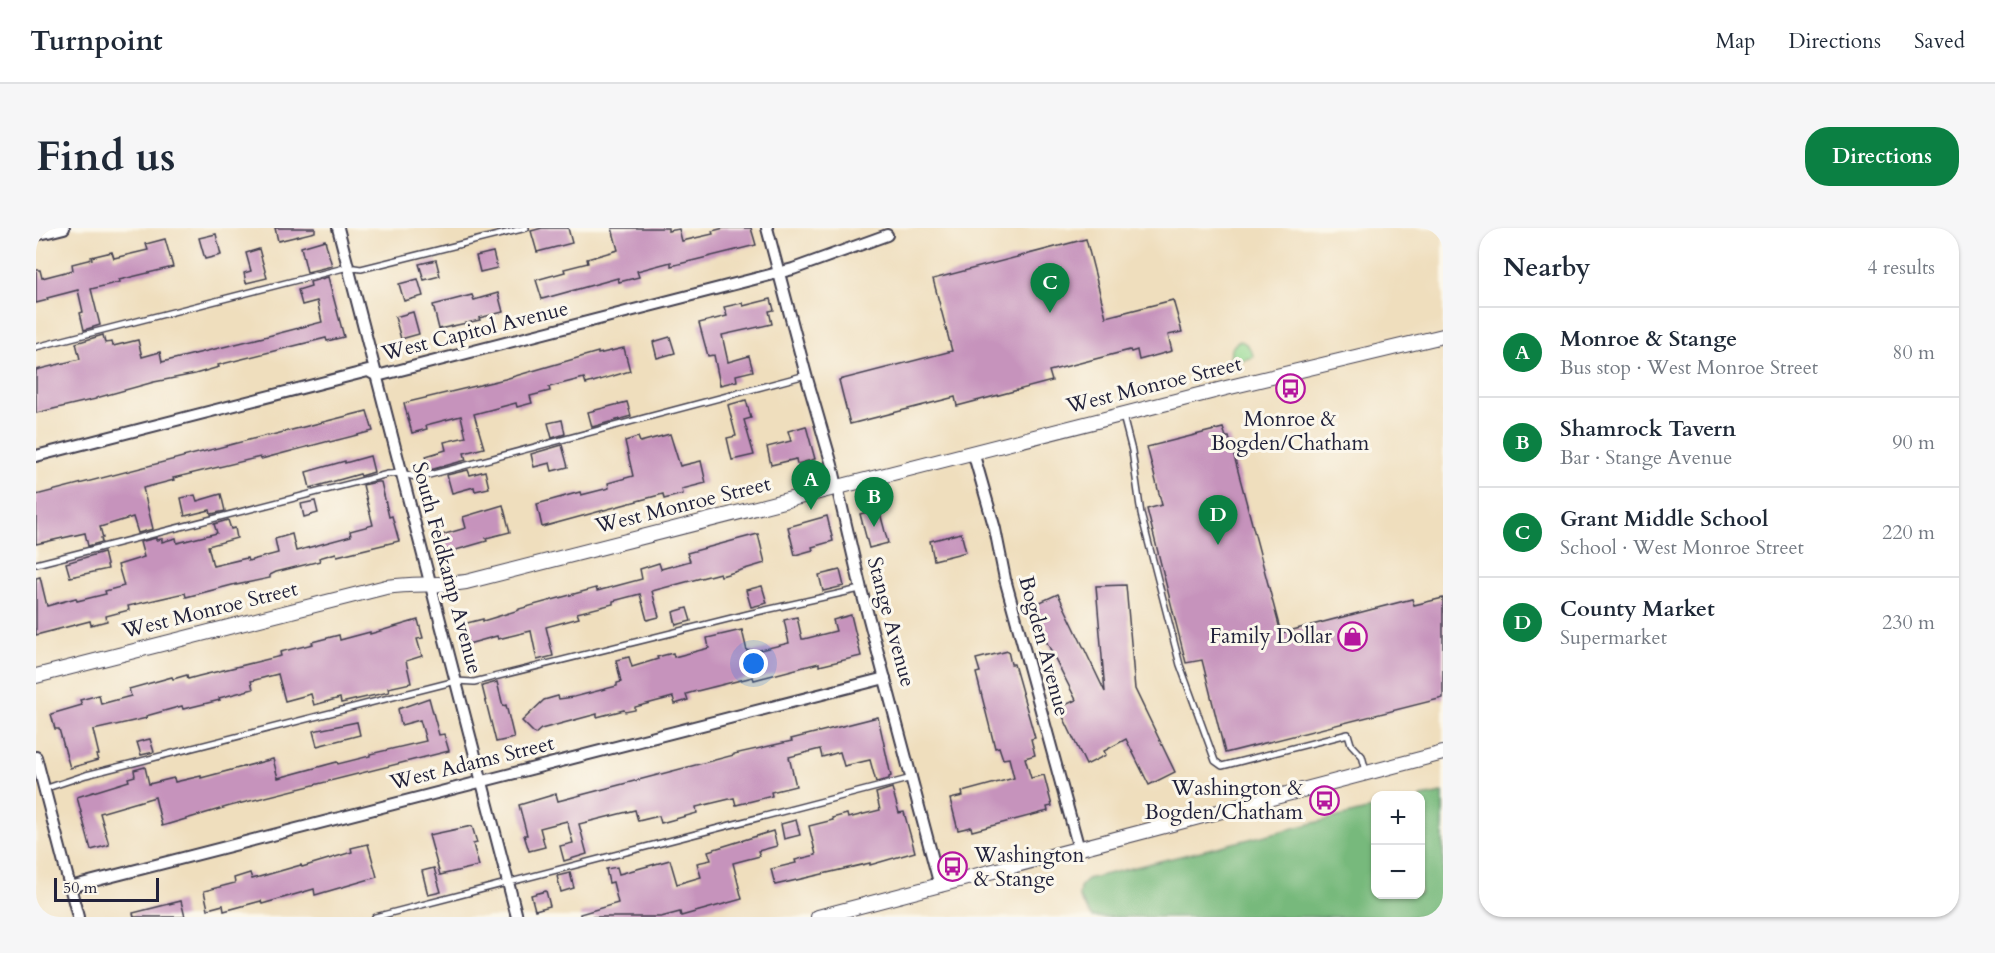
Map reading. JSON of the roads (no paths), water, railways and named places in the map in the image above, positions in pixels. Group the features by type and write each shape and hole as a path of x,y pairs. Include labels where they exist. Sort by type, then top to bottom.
{"street":[{"path":"36,235 64,228"},
{"name":"South Feldkamp Avenue","path":"338,228 518,917"},
{"name":"Stange Avenue","path":"767,228 833,469 861,589 940,886"},
{"name":"West Capitol Avenue","path":"36,456 368,371 377,376 780,273 887,235"},
{"name":"West Monroe Street","path":"36,676 386,587 405,584 431,585 466,582 1288,372 1443,336"},
{"name":"Bogden Avenue","path":"974,452 1005,579 1078,849"},
{"name":"West Adams Street","path":"70,887 885,678"},
{"path":"818,917 1443,753"},
{"path":"36,758 78,917"}],"lane":[{"path":"36,347 348,267 361,269 525,228"},
{"path":"36,564 388,474 402,473 418,478 806,375"},
{"path":"1122,415 1132,451 1141,514 1180,665 1215,761 1222,766 1348,734 1351,744 1362,756 1366,773"},
{"path":"44,789 119,767 456,681 474,682 752,613 861,589"},
{"path":"375,917 912,778"}],"place":[{"name":"Grant Middle School","path":"1050,313"},
{"name":"Monroe & Bogden/Chatham","path":"1290,388"},
{"name":"Monroe & Stange","path":"811,510"},
{"name":"Shamrock Tavern","path":"874,527"},
{"name":"County Market","path":"1218,545"},
{"name":"Family Dollar","path":"1353,636"},
{"name":"Washington & Bogden/Chatham","path":"1324,800"},
{"name":"Washington & Stange","path":"953,867"}]}
